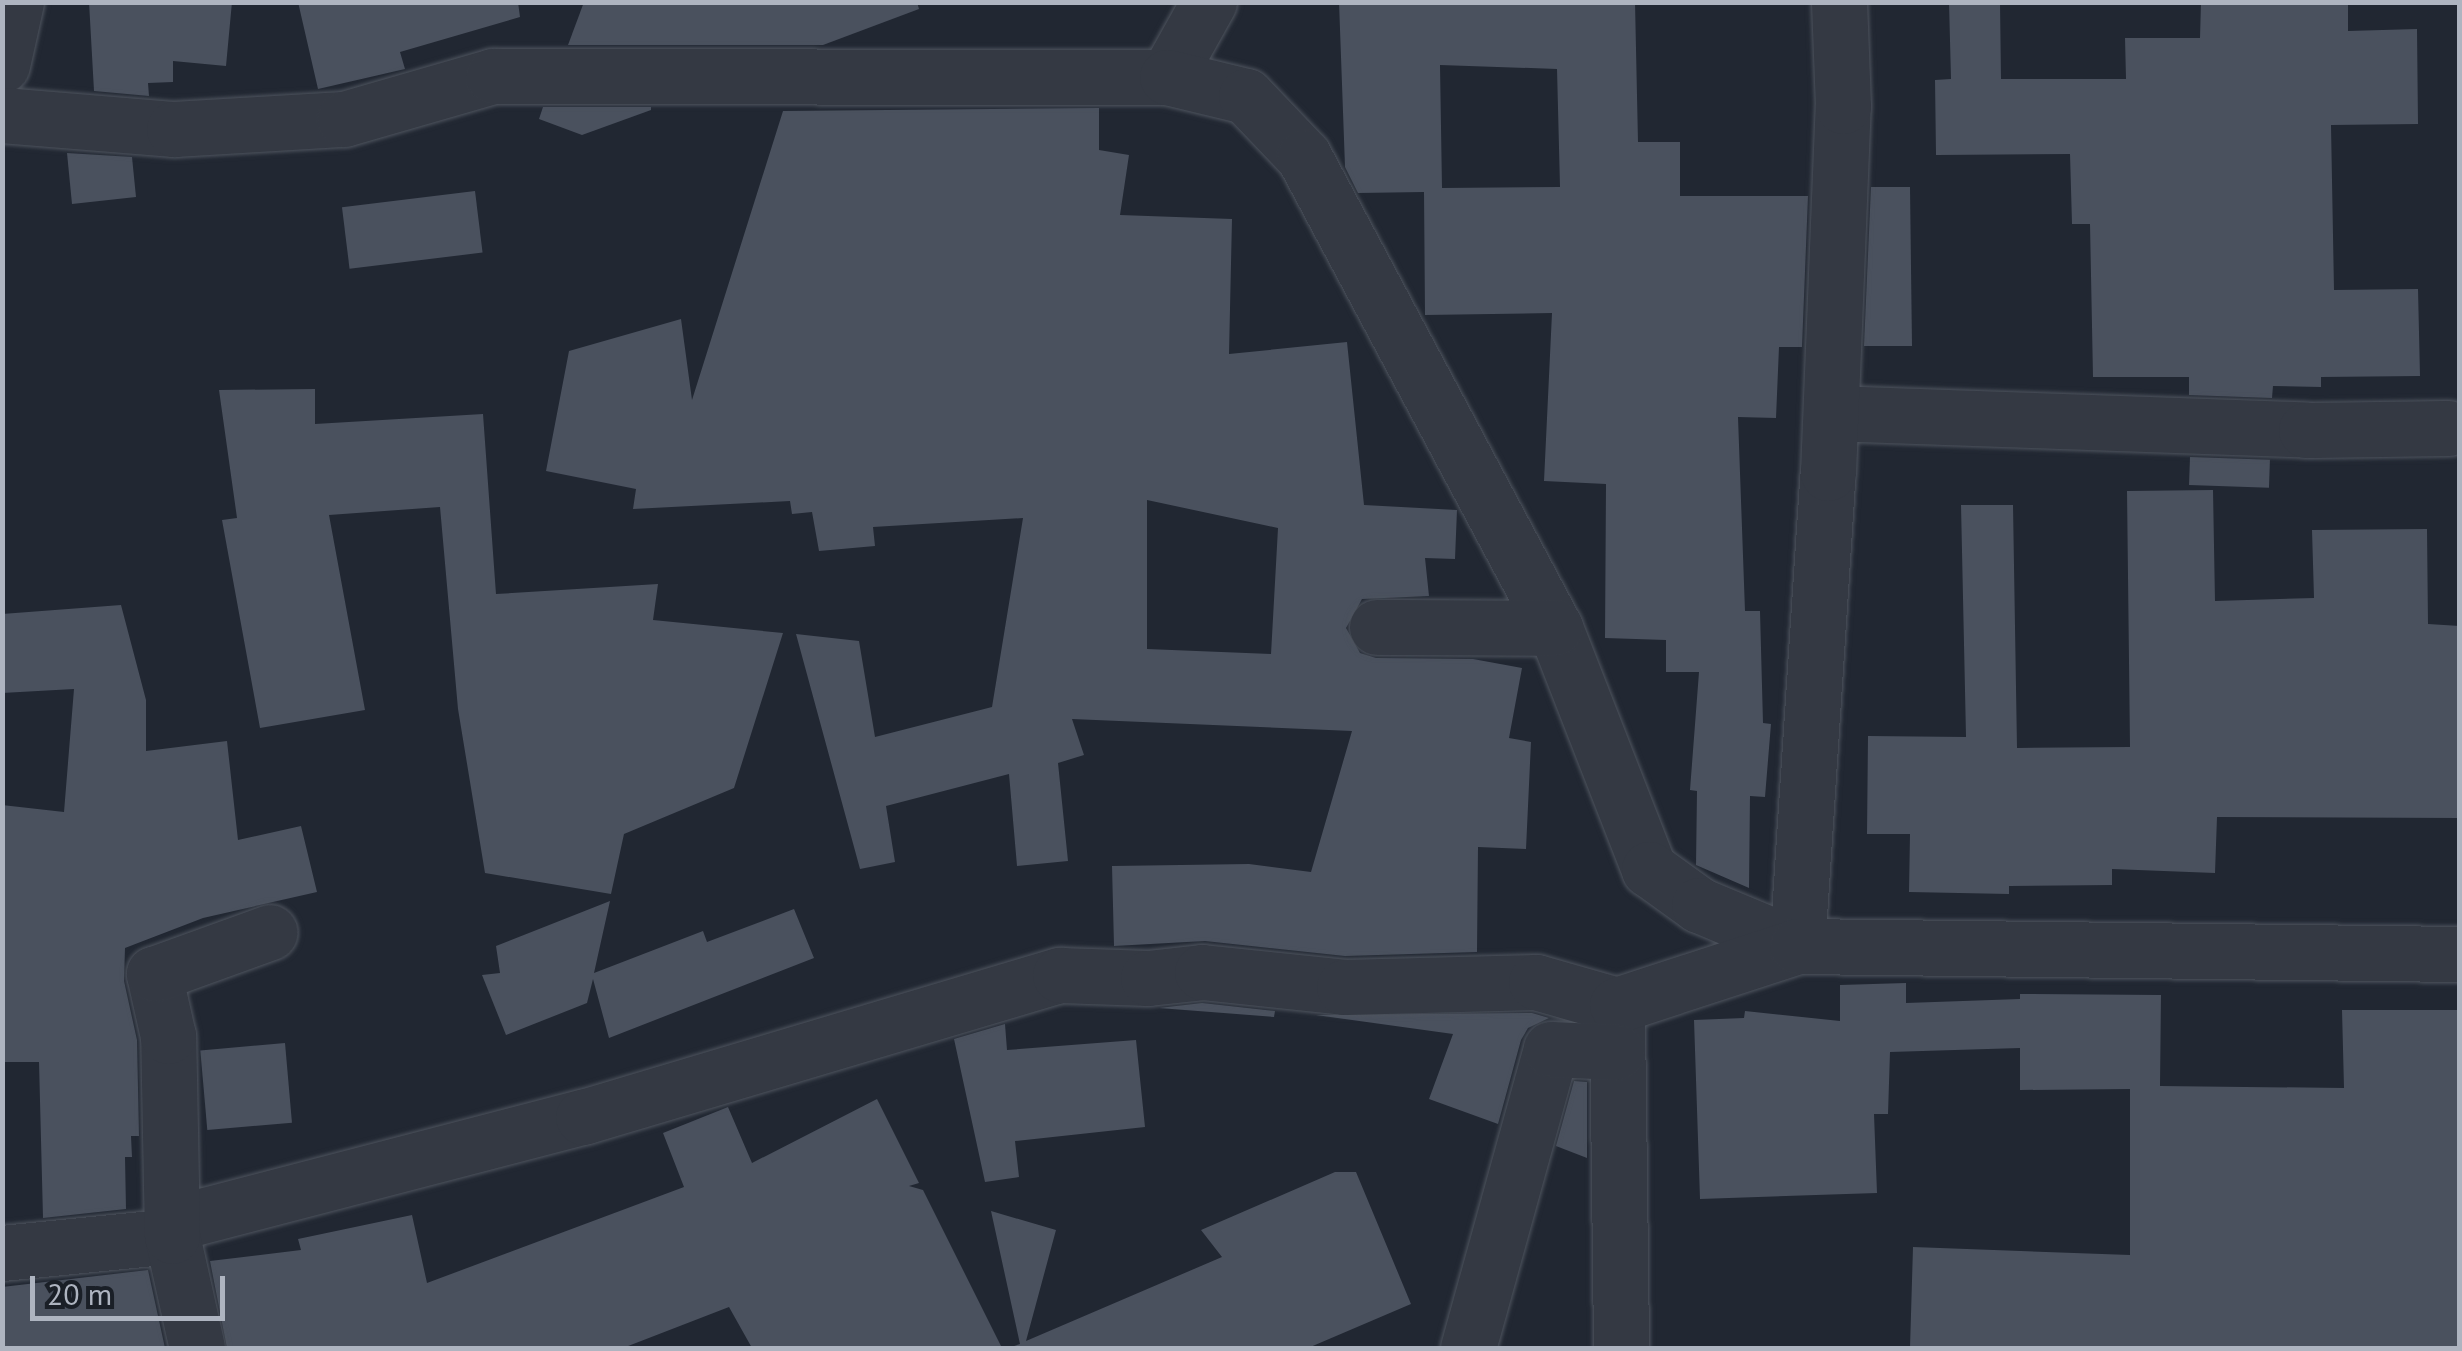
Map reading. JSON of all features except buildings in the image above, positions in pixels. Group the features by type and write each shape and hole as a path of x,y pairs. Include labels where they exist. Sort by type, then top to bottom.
{"street":[{"path":"2,65 16,2"},
{"path":"1167,77 1209,2"},
{"path":"1797,946 1831,414 1843,106 1840,2"},
{"path":"2,114 174,128 344,119 493,76 1167,77 1246,96 1304,157 1555,628 1649,868 1700,905 1797,946 2460,954"},
{"path":"1831,414 2306,430 2448,428"},
{"path":"1377,627 1555,628"},
{"path":"197,1348 172,1230 168,1036 154,974 270,932"},
{"path":"1468,1348 1551,1049 1617,1029 1797,946"},
{"path":"2,1254 172,1230 583,1117 1060,975 1148,978 1202,972 1344,986 1536,982 1617,1029"},
{"path":"1617,1029 1620,1348"}]}
